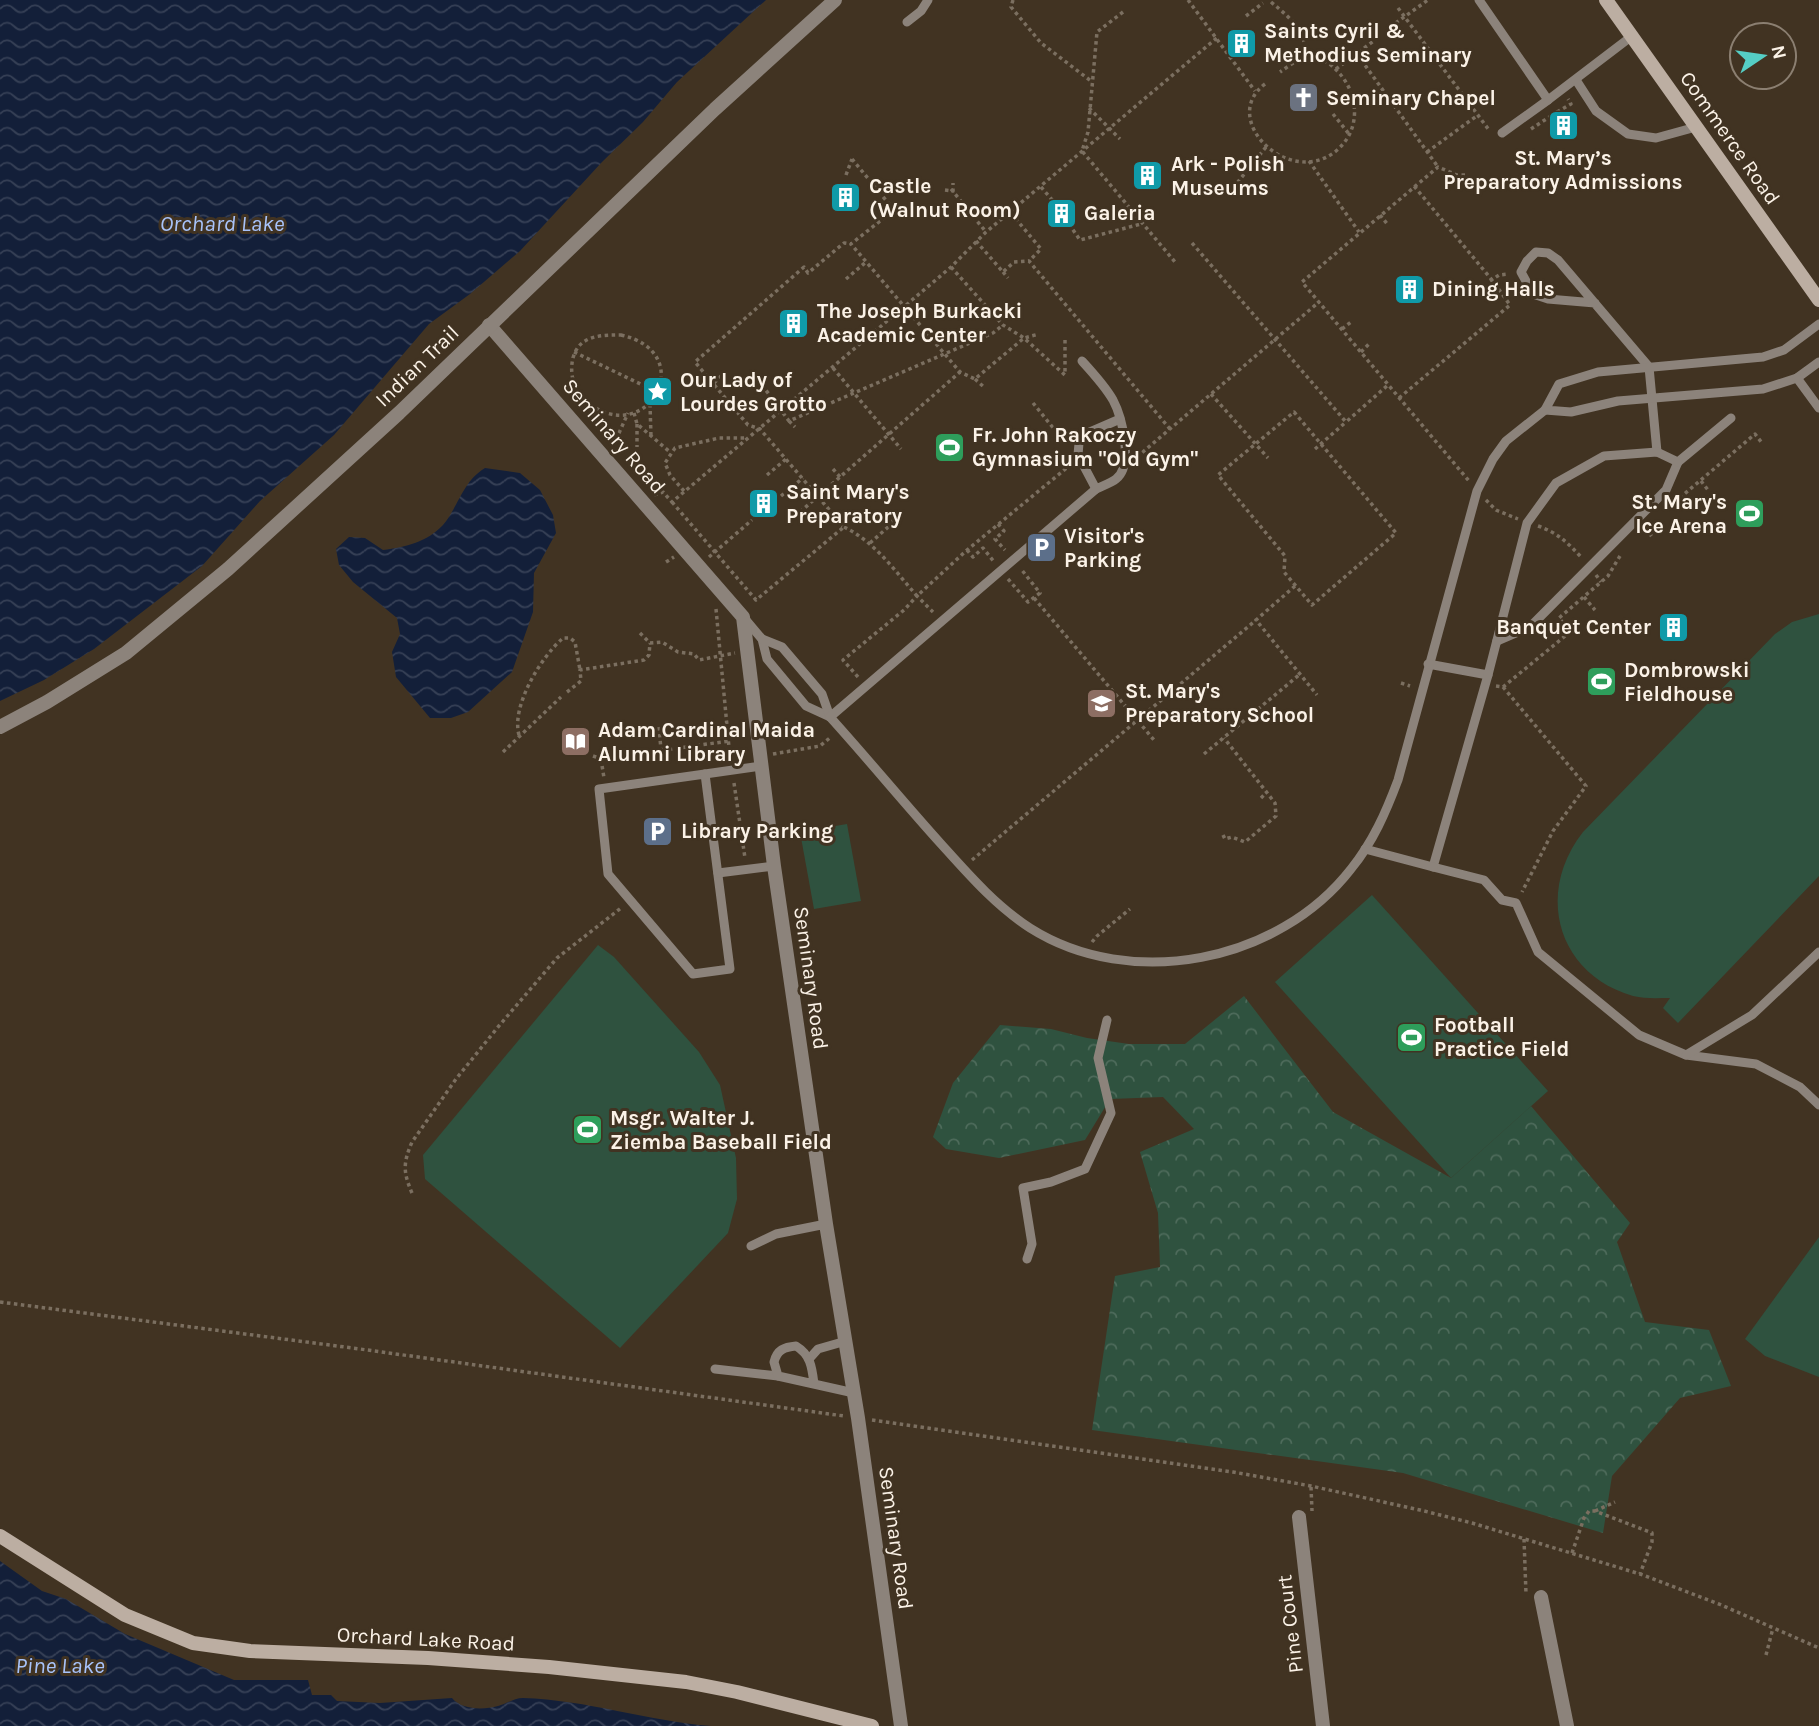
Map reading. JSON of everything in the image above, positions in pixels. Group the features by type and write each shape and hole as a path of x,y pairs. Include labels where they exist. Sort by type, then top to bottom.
{"main road":[{"name":"Commerce Road","path":"1606,0 1819,300"},
{"name":"Orchard Lake Road","path":"0,1536 124,1615 193,1643 250,1651 428,1658 549,1667 686,1682 760,1697 872,1726"}],"street":[{"name":"Indian Trail","path":"0,727 57,696 146,638 282,521 400,413 705,119 835,0"},
{"name":"Seminary Road","path":"489,326 743,617 774,866 826,1224 858,1418 901,1726"},
{"name":"Pine Court","path":"1306,1518 1323,1726"},
{"path":"1534,1598 1567,1726"}],"lane":[{"path":"908,22 921,11 928,0"},
{"path":"1479,0 1548,100"},
{"path":"1502,132 1576,80 1632,36"},
{"path":"1576,80 1596,111 1628,134 1656,138 1696,127"},
{"path":"1595,303 1548,299 1533,294 1521,272 1536,252 1548,253 1558,260 1595,303 1649,367 1657,452"},
{"path":"762,639 782,647 822,694 830,717 963,869 991,897 1031,929 1086,952 1135,961 1174,961 1206,957 1249,944 1273,933 1310,909 1350,871 1365,849 1381,823 1398,780 1477,491 1499,450 1515,432 1545,410 1559,384 1598,372 1773,354 1784,350 1819,324"},
{"path":"830,717 1096,489 1116,480 1121,473 1125,460 1124,431 1114,401 1083,360"},
{"path":"1545,410 1571,412 1607,403 1763,389 1797,378 1819,362"},
{"path":"1797,378 1819,408"},
{"path":"1497,641 1530,628 1666,490 1678,462 1731,418"},
{"path":"1096,489 1079,455 1079,443 1090,432 1120,419"},
{"path":"1433,867 1488,675 1527,523 1556,483 1604,456 1657,452 1678,462"},
{"path":"743,617 762,639 767,659 806,706 830,717"},
{"path":"1428,664 1488,675"},
{"path":"705,774 730,969 693,974 608,874 599,789 733,770 760,761"},
{"path":"1365,849 1484,880 1502,900 1516,903 1538,953 1639,1035 1686,1055 1756,1064 1800,1087 1819,1104"},
{"path":"718,873 774,866"},
{"path":"1686,1055 1752,1015 1819,952"},
{"path":"1027,1259 1032,1244 1023,1188 1051,1182 1085,1169 1111,1113 1098,1058 1107,1020"},
{"path":"751,1246 776,1234 826,1224"},
{"path":"809,1359 818,1349 846,1341"},
{"path":"778,1376 774,1363 776,1356 784,1347 796,1346 806,1352 814,1384"},
{"path":"715,1369 778,1376 854,1393"}],"path":[{"path":"1013,0 1011,7 1041,43 1091,81"},
{"path":"1188,0 1255,91"},
{"path":"1390,27 1429,0"},
{"path":"1256,1 1273,1 1298,27 1305,40 1308,58"},
{"path":"1246,16 1263,2"},
{"path":"1398,8 1489,131 1502,132"},
{"path":"1082,151 1088,132 1097,32 1123,12"},
{"path":"672,502 833,368 951,267 986,232 1217,38"},
{"path":"1336,69 1375,40"},
{"path":"1356,54 1438,167 1465,176"},
{"path":"1265,84 1255,91 1250,114 1254,130 1266,147 1289,161 1319,160 1334,153 1346,141 1353,126 1355,108 1349,86 1336,69 1316,57 1293,63 1280,72"},
{"path":"1089,108 1111,127 1120,139"},
{"path":"1333,114 1349,135"},
{"path":"1427,152 1478,115"},
{"path":"1233,188 1266,147"},
{"path":"1082,151 1175,262"},
{"path":"846,175 852,159 894,210 851,244"},
{"path":"1308,161 1359,232"},
{"path":"1438,167 1302,282 1477,491 1496,510 1552,531 1565,540 1601,582"},
{"path":"953,183 949,190 986,232"},
{"path":"1399,398 1510,305 1414,186"},
{"path":"1041,187 1054,202"},
{"path":"1003,272 1014,262 1029,261 1041,249 1011,212"},
{"path":"873,214 879,223"},
{"path":"1380,215 1388,225"},
{"path":"1069,224 1080,240 1142,223"},
{"path":"976,241 1008,278"},
{"path":"942,622 870,543 844,527 760,429 748,425 695,362 804,267 809,274 844,243 851,244 960,372 975,379 985,388"},
{"path":"1192,243 1346,422"},
{"path":"1029,261 1170,429"},
{"path":"846,279 866,262"},
{"path":"951,267 1003,326 1024,338 1066,376 1063,354 1065,340"},
{"path":"1491,281 1499,275 1521,272"},
{"path":"1125,460 1135,459 1319,302"},
{"path":"1342,329 1351,322"},
{"path":"1073,328 1080,323"},
{"path":"789,421 993,333 1003,326"},
{"path":"975,379 1024,338 1039,334"},
{"path":"621,335 634,338 643,343 658,361 661,372 657,392 650,404 634,413 608,412 594,407 576,389 572,377 574,352 580,343 593,337 621,335"},
{"path":"720,341 726,347"},
{"path":"1361,352 1369,344"},
{"path":"574,352 657,392"},
{"path":"833,368 901,449"},
{"path":"800,512 960,372"},
{"path":"714,383 721,376"},
{"path":"762,385 795,427"},
{"path":"1315,449 1388,385"},
{"path":"1211,394 1268,458"},
{"path":"1033,403 1069,448"},
{"path":"650,404 651,437"},
{"path":"1294,412 1396,534 1312,605 1284,572 1285,556 1218,475 1255,443 1294,412"},
{"path":"599,452 619,433 628,413"},
{"path":"634,413 637,447"},
{"path":"637,424 670,452"},
{"path":"684,491 667,469 665,463 670,452 680,446 719,438 747,438"},
{"path":"767,475 786,459"},
{"path":"866,687 843,660 904,610 967,550 1074,462"},
{"path":"833,469 840,477"},
{"path":"781,496 803,478"},
{"path":"1701,481 1708,490"},
{"path":"654,495 663,492 756,600 844,527"},
{"path":"870,543 895,522 892,519"},
{"path":"698,566 752,520"},
{"path":"1645,528 1653,538"},
{"path":"963,869 1294,586"},
{"path":"1584,597 1595,610"},
{"path":"1034,598 1154,740"},
{"path":"716,607 729,741 747,869"},
{"path":"1256,620 1317,695"},
{"path":"640,633 650,643 662,642 678,652 694,654 699,660 747,651"},
{"path":"519,734 517,720 532,679 542,662 563,638 570,638 575,642 581,681 566,692"},
{"path":"580,670 644,660 649,654 650,643"},
{"path":"1204,754 1299,675"},
{"path":"1503,687 1586,786 1553,831 1516,903"},
{"path":"503,752 561,697"},
{"path":"659,727 661,750"},
{"path":"760,761 820,746 840,728"},
{"path":"1223,835 1225,839 1232,837 1244,842 1276,816 1276,803 1224,738"},
{"path":"593,756 601,759 729,741"},
{"path":"601,759 606,788"},
{"path":"1261,799 1266,793"},
{"path":"412,1193 404,1175 412,1142 456,1080 557,958 631,900"},
{"path":"1086,952 1097,936 1130,909"},
{"path":"0,1302 858,1418 1233,1472 1311,1486 1472,1523 1640,1574 1819,1648"},
{"path":"1306,1518 1311,1486"},
{"path":"1595,1511 1615,1502"},
{"path":"1572,1553 1584,1518 1589,1511 1595,1511 1652,1533 1652,1542 1640,1574"},
{"path":"1524,1539 1534,1598"},
{"path":"1766,1655 1773,1628"}],"green space":[{"path":"1819,614 1819,876 1678,1023 1663,1008 1670,998 1633,996 1607,985 1586,970 1571,951 1562,929 1558,905 1560,880 1568,856 1583,832 1775,634 1792,622"},
{"path":"847,824 861,901 814,909 800,832"},
{"name":"Football Practice Field","path":"1372,895 1548,1091 1451,1178 1275,982"},
{"name":"Msgr. Walter J. Ziemba Baseball Field","path":"598,945 614,957 699,1052 720,1085 736,1158 737,1199 728,1233 620,1348 425,1179 423,1155"},
{"path":"1244,996 1333,1112 1451,1178 1531,1106 1630,1223 1617,1242 1645,1322 1709,1330 1731,1386 1680,1398 1612,1476 1603,1533 1403,1473 1092,1430 1115,1276 1160,1267 1158,1213 1140,1152 1194,1129 1163,1097 1110,1099 1085,1140 999,1158 946,1149 933,1137 953,1083 1000,1025 1051,1029 1129,1044 1185,1044"},
{"path":"1819,1237 1819,1377 1765,1356 1745,1339"}],"water":[{"name":"Orchard Lake","path":"0,0 766,0 677,82 643,122 520,251 470,294 429,324 334,435 260,501 202,566 94,649 44,680 0,701"},
{"path":"485,468 520,473 540,490 553,515 556,533 534,573 533,612 512,672 468,712 451,718 430,718 396,677 392,652 400,634 397,618 353,582 339,565 336,549 349,537 365,538 383,550 423,540 443,525 471,480"},
{"name":"Pine Lake","path":"0,1561 42,1591 66,1599 125,1634 234,1680 308,1680 312,1695 331,1695 337,1701 380,1703 452,1698 467,1707 486,1708 520,1698 594,1706 711,1726 0,1726"}],"place":[{"name":"Saints Cyril & Methodius Seminary","path":"1241,43"},
{"name":"Seminary Chapel","path":"1303,98"},
{"name":"St. Mary’s Preparatory Admissions","path":"1563,126"},
{"name":"Ark - Polish Museums","path":"1148,176"},
{"name":"Castle (Walnut Room)","path":"846,198"},
{"name":"Galeria","path":"1061,213"},
{"name":"Dining Halls","path":"1409,289"},
{"name":"The Joseph Burkacki Academic Center","path":"794,323"},
{"name":"Our Lady of Lourdes Grotto","path":"657,392"},
{"name":"Fr. John Rakoczy Gymnasium \"Old Gym\"","path":"949,447"},
{"name":"Saint Mary's Preparatory","path":"763,504"},
{"name":"St. Mary's Ice Arena","path":"1750,514"},
{"name":"Visitor's Parking","path":"1041,548"},
{"name":"Banquet Center","path":"1674,627"},
{"name":"Dombrowski Fieldhouse","path":"1601,682"},
{"name":"St. Mary's Preparatory School","path":"1102,703"},
{"name":"Adam Cardinal Maida Alumni Library","path":"575,742"},
{"name":"Library Parking","path":"658,831"},
{"name":"Football Practice Field","path":"1411,1037"},
{"name":"Msgr. Walter J. Ziemba Baseball Field","path":"587,1130"}]}
